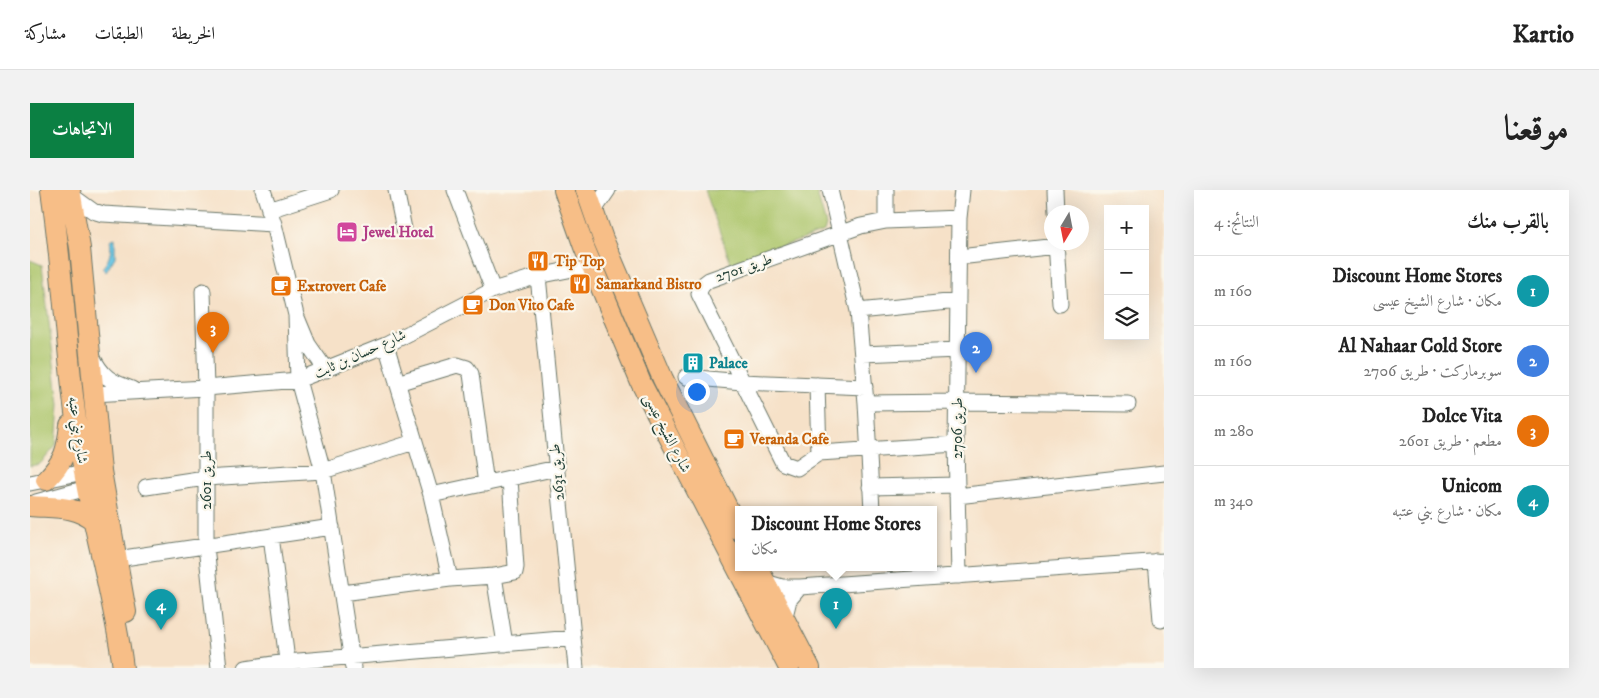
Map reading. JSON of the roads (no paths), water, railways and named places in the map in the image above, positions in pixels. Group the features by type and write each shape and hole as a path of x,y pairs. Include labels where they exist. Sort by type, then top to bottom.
{"main road":[{"name":"شارع بني عتبه","path":"51,190 58,239 73,401 117,559 135,668"},
{"name":"شارع الشيخ عيسى","path":"564,190 641,383 735,563"},
{"name":"شارع الشيخ عيسى","path":"586,190 603,239 663,379 735,523"},
{"name":"شارع بني عتبه","path":"70,192 79,240 91,354 95,477 94,522 123,668"},
{"path":"58,239 79,240"},
{"path":"65,314 72,323 76,334 83,386 92,394"},
{"path":"38,481 58,468 67,450 73,401"},
{"path":"30,505 74,510 88,516 94,522"},
{"name":"شارع الشيخ عيسى","path":"739,571 790,668"},
{"path":"761,575 810,668"}],"street":[{"path":"263,190 296,315 308,344 326,370"},
{"path":"70,192 94,211 103,214 271,217 331,190"},
{"path":"396,190 404,229"},
{"path":"455,190 493,290"},
{"path":"595,216 602,198 608,190"},
{"path":"830,190 858,311 865,387 872,506"},
{"path":"886,190 886,221"},
{"name":"طريق 2706","path":"959,576 956,444 959,218 962,190"},
{"path":"1055,190 1056,205"},
{"path":"841,232 886,221 959,218"},
{"name":"طريق 2701","path":"819,453 797,468 783,463 699,294 700,288 709,280 841,232"},
{"path":"959,257 1044,246"},
{"path":"1057,250 1060,304"},
{"path":"573,269 588,254"},
{"name":"شارع حسان بن ثابت","path":"92,394 206,388 298,380 386,346 493,290 538,276 573,269 596,274"},
{"name":"طريق 2631","path":"538,276 576,668"},
{"name":"طريق 2601","path":"203,291 206,388 206,546 219,668"},
{"path":"858,311 958,301"},
{"path":"296,315 298,380 323,471 352,662"},
{"path":"386,346 431,495 450,579"},
{"path":"862,354 958,350"},
{"name":"شارع حسان بن ثابت","path":"91,354 98,368 107,378 136,391"},
{"path":"397,383 457,365 467,368 471,374 486,484"},
{"path":"686,377 742,382 865,387"},
{"path":"817,385 819,453 956,444"},
{"path":"866,404 957,402 1128,404"},
{"path":"146,487 205,478 323,471 414,442"},
{"path":"431,495 557,468"},
{"path":"870,487 957,490 1164,473"},
{"path":"38,481 95,477"},
{"path":"30,505 95,477"},
{"path":"342,593 515,572 510,478"},
{"path":"117,559 332,527"},
{"path":"271,536 288,665"},
{"path":"761,575 782,587 800,587 875,575 959,576 1160,561 1162,620"},
{"path":"494,576 505,644"},
{"path":"784,620 789,600 800,587"},
{"path":"246,668 352,662 573,638"}],"water":[{"path":"115,238 115,257 106,272 102,268 110,255 110,240"}],"place":[{"name":"Jewel Hotel","path":"347,232"},
{"name":"Tip Top","path":"538,261"},
{"name":"Samarkand Bistro","path":"580,284"},
{"name":"Extrovert Cafe","path":"281,286"},
{"name":"Don Vito Cafe","path":"473,305"},
{"name":"Dolce Vita","path":"213,353"},
{"name":"Palace","path":"693,363"},
{"name":"Al Nahaar Cold Store","path":"976,373"},
{"name":"Veranda Cafe","path":"734,439"},
{"name":"Discount Home Stores","path":"836,629"},
{"name":"Unicom","path":"161,630"}]}
